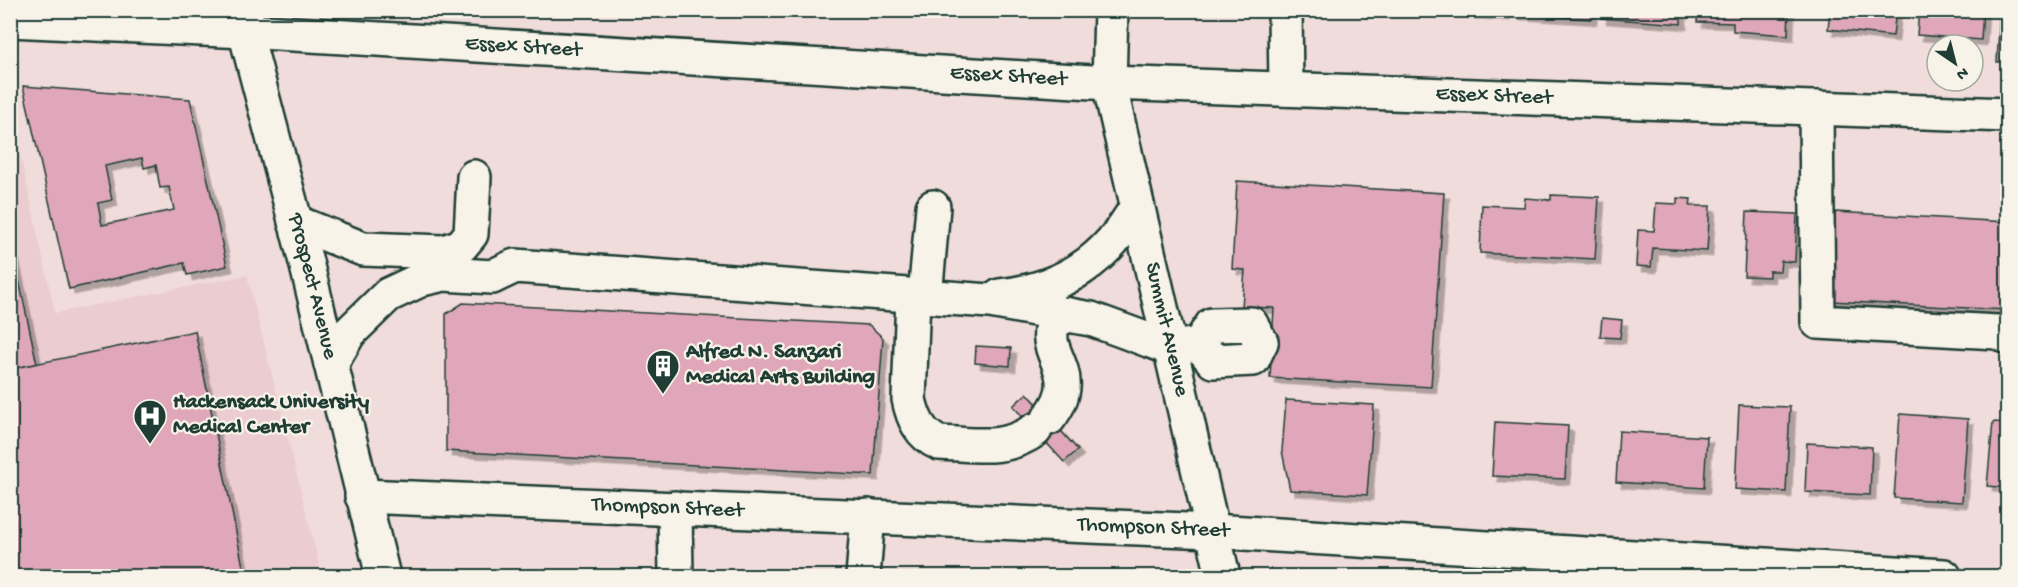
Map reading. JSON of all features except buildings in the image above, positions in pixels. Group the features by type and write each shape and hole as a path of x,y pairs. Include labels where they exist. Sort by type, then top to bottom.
{"street":[{"name":"Summit Avenue","path":"1111,10 1108,83 1137,206 1185,346 1212,531 1223,576"},
{"path":"1285,10 1286,89"},
{"name":"Essex Street","path":"10,20 246,21 1108,83 2007,115"},
{"name":"Prospect Avenue","path":"246,21 383,576"},
{"path":"1816,108 1818,322 1997,332 2007,337"},
{"path":"295,222 363,249 444,252 461,246 471,234 474,177"},
{"path":"976,300 1017,294 1045,286 1087,266 1108,248 1125,228 1137,206"},
{"path":"933,207 919,297 909,399 921,431 930,439 939,443 1000,446 1013,442 1042,424 1062,394 1063,372 1054,351 1051,328 1053,322 1068,315"},
{"path":"471,234 486,248 515,266 976,300 1091,319 1185,346 1213,361 1253,359 1267,341"},
{"path":"331,364 349,333 388,295 422,279 444,274 492,277 515,266"},
{"name":"Thompson Street","path":"362,496 1212,531 1944,576"},
{"path":"675,508 676,576"},
{"path":"863,576 867,516"}],"shaded area":[{"name":"Hackensack University Medical Center","path":"10,109 55,313 247,275 322,576 11,576"}],"place":[{"name":"Alfred N. Sanzari Medical Arts Building","path":"663,395"},
{"name":"Hackensack University Medical Center","path":"150,445"}]}
